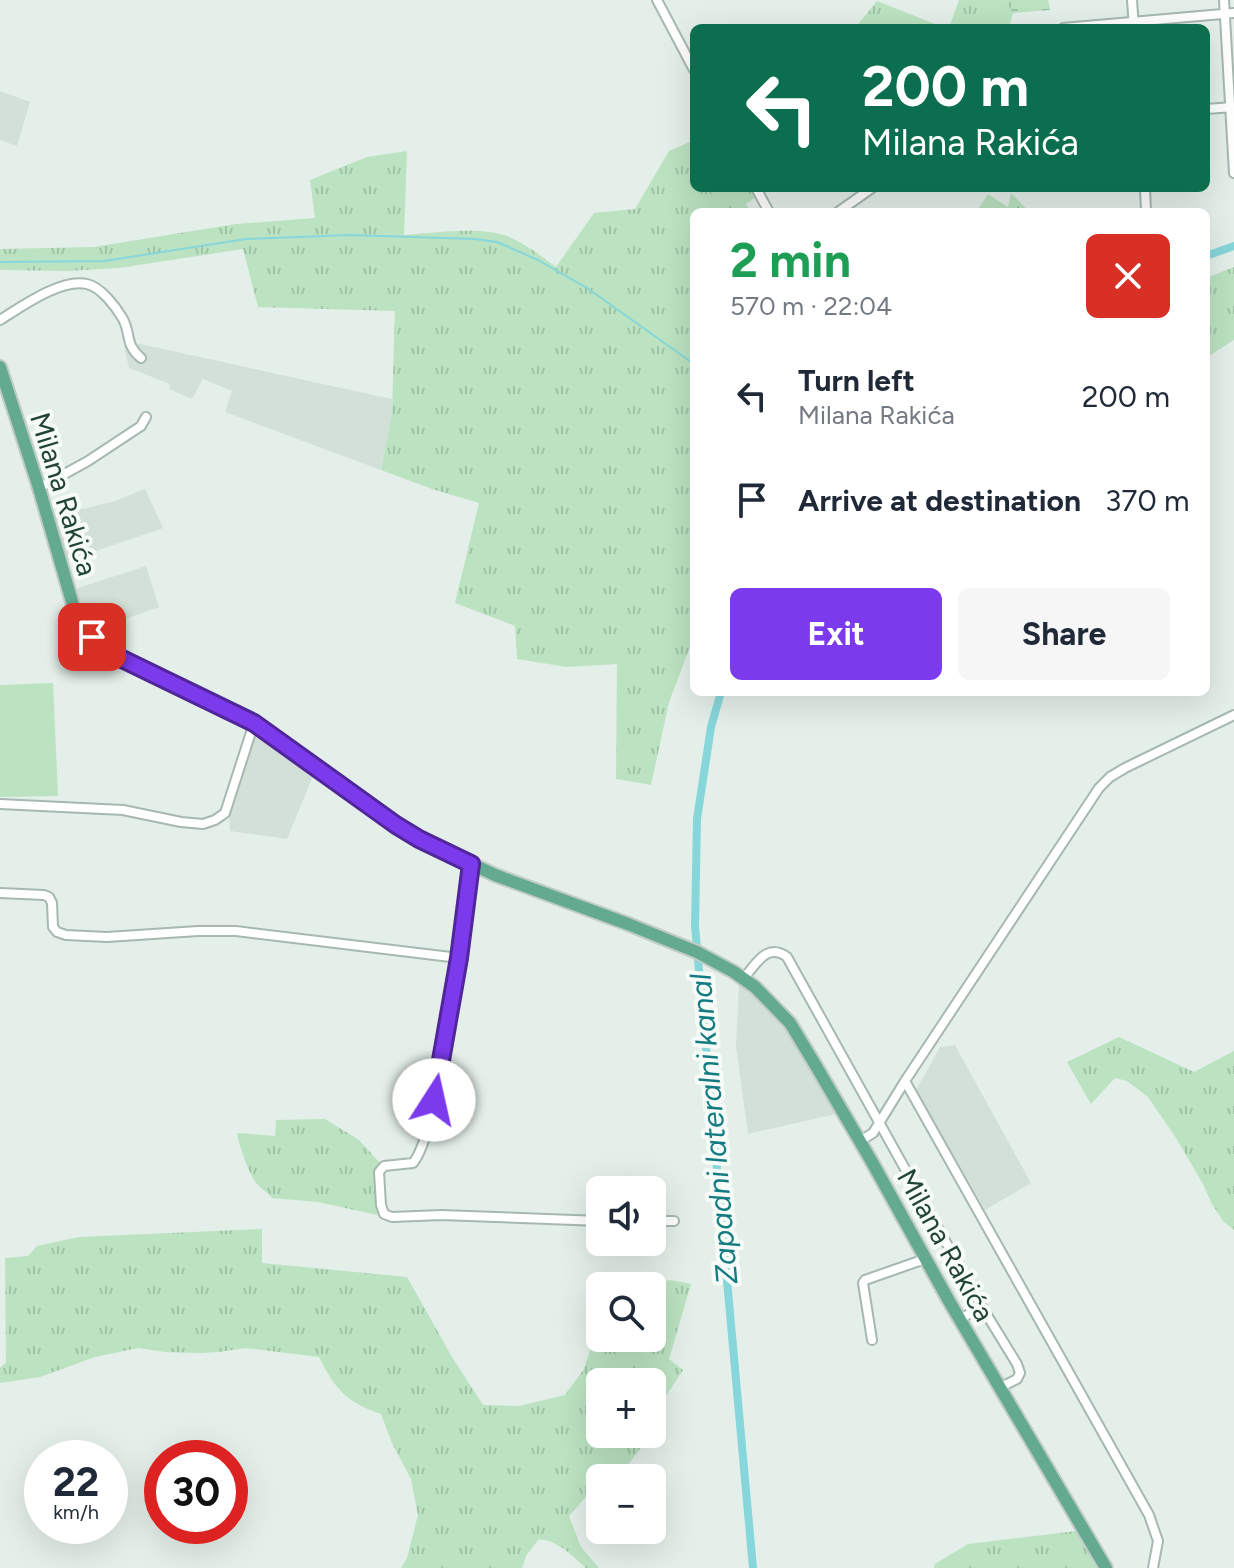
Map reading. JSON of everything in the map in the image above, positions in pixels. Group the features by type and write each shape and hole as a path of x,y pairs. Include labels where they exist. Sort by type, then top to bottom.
{"main road":[{"name":"Milana Rakića","path":"0,367 75,612 92,637 126,661 254,723 419,839 495,875 677,944 721,964 744,978 790,1023 1106,1568"}],"street":[{"path":"657,0 690,62"},
{"path":"1132,0 1134,24 1230,13"},
{"path":"1224,0 1230,13 1234,173"},
{"path":"1210,109 1232,107"},
{"path":"844,208 866,192"},
{"path":"0,320 46,293 76,283 90,284 121,315 131,347 141,358"},
{"path":"39,488 141,426 146,417"},
{"path":"860,1141 873,1133 1099,788 1125,768 1234,715"},
{"path":"0,804 123,810 203,824 225,813 254,723"},
{"path":"471,864 459,958 434,1100 419,1155 413,1163 384,1166 379,1172 381,1205 384,1214 400,1218 441,1215 586,1220"},
{"path":"0,893 49,897 53,927 66,935 107,937 236,931 459,958"},
{"path":"744,978 768,952 776,951 787,957 1020,1373 1017,1379 999,1388"},
{"path":"905,1081 1149,1515 1158,1541 1153,1568"},
{"path":"666,1221 674,1221"},
{"path":"872,1340 863,1283 925,1259"},
{"path":"960,1319 982,1307"}],"shaded area":[{"path":"0,91 30,102 17,146 0,140"},
{"path":"140,344 392,399 381,470 225,412 232,391 203,379 192,399 169,389 170,384 129,368 124,346"},
{"path":"145,489 163,528 67,561 53,516 115,501"},
{"path":"146,566 159,607 94,630 83,613 75,589"},
{"path":"253,732 313,776 287,839 230,831 229,814"},
{"path":"739,984 765,1005 793,1036 836,1114 748,1134 736,1046"},
{"path":"955,1045 1031,1183 985,1210 916,1090 940,1047"}],"green space":[{"path":"959,0 1005,0 1013,13 1010,24 950,24"},
{"path":"1005,0 1048,0 1050,10 1013,13"},
{"path":"877,1 935,24 858,24"},
{"path":"690,142 690,192 763,192 746,204 748,208 690,208 690,647 669,702 651,785 616,779 617,664 567,667 517,659 515,626 455,603 479,503 381,470 392,413 395,311 258,307 243,249 119,268 0,270 0,249 94,247 236,224 315,218 310,180 367,157 407,151 404,235 456,231 495,233 520,242 556,267 594,213 635,209 669,151"},
{"path":"1011,193 1026,208 979,208 988,194 1008,207"},
{"path":"1234,267 1234,340 1210,355 1210,276"},
{"path":"53,683 58,796 0,797 0,685"},
{"path":"1119,1037 1194,1072 1234,1051 1234,1230 1223,1221 1212,1204 1176,1138 1148,1097 1127,1081 1115,1078 1091,1104 1067,1062"},
{"path":"325,1119 359,1140 380,1163 374,1171 377,1215 318,1202 272,1198 254,1179 237,1133 275,1136 276,1120"},
{"path":"262,1229 262,1263 407,1277 483,1405 519,1406 565,1395 584,1369 590,1352 666,1352 666,1281 691,1284 669,1359 683,1370 666,1396 666,1368 586,1368 586,1448 641,1448 629,1464 586,1464 586,1497 569,1516 581,1547 599,1568 586,1568 558,1545 538,1540 526,1556 522,1568 401,1568 407,1558 418,1515 411,1479 381,1414 359,1405 343,1393 319,1357 245,1348 201,1353 138,1348 95,1357 40,1377 0,1383 0,1368 6,1363 5,1258 28,1256 37,1246 79,1237"},
{"path":"1077,1531 1097,1568 934,1568 935,1564 968,1544"}],"waterway":[{"path":"0,262 104,261 246,239 350,235 497,242 538,260 587,288 690,361"},
{"name":"Zapadni lateralni kanal","path":"1210,255 1234,246"},
{"name":"Zapadni lateralni kanal","path":"720,696 711,727 697,819 695,926 753,1568"}],"route":[{"path":"92,637 116,656 254,723 396,825 471,864 459,958 434,1100"}]}
